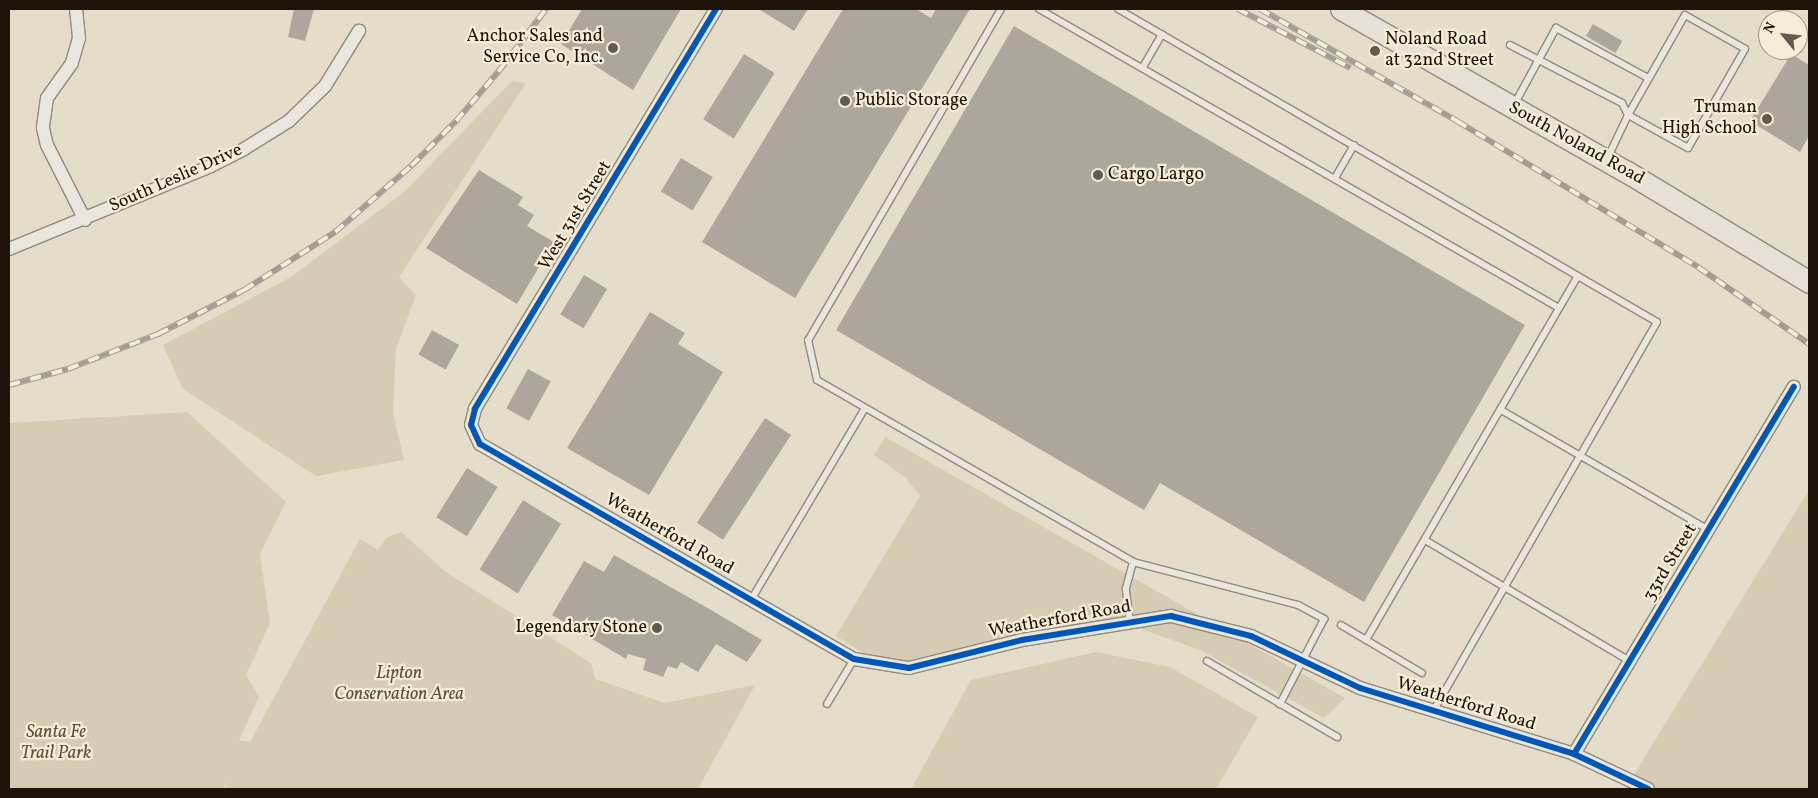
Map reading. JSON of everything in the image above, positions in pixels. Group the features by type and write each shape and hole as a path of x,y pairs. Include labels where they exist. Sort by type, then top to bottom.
{"main road":[{"name":"South Noland Road","path":"1347,10 1512,108 1606,160 1809,282"}],"street":[{"path":"76,9 79,38 72,62 47,98 43,128 48,145 86,220"},
{"name":"West 31st Street","path":"477,440 471,425 475,409 716,9"},
{"name":"South Leslie Drive","path":"9,249 86,220 209,167 289,121 324,86 359,31"},
{"name":"33rd Street","path":"1574,754 1794,387"},
{"name":"Weatherford Road","path":"477,440 854,659 909,668 1022,640 1171,616 1251,636 1360,688 1574,754 1648,789"}],"lane":[{"path":"1001,9 808,340 817,380 1133,562 1298,605 1324,619 1304,661 1280,704"},
{"path":"1038,9 1143,67 1559,308"},
{"path":"1118,9 1657,322 1434,711"},
{"path":"1510,45 1622,103 1628,115 1688,148 1745,49 1685,15 1648,78 1628,115 1606,160"},
{"path":"1512,108 1556,28 1648,78"},
{"path":"1143,67 1162,34"},
{"path":"1335,178 1354,145"},
{"path":"1366,640 1578,276"},
{"path":"751,600 865,408"},
{"path":"1501,410 1709,530"},
{"path":"1425,540 1630,661"},
{"path":"1130,622 1126,588 1133,562"},
{"path":"1341,625 1422,673"},
{"path":"827,704 854,659"},
{"path":"1207,661 1337,737"}],"green space":[{"path":"512,81 526,83 399,277 416,295 396,349 393,412 404,460 316,476 183,389 163,345 291,277 404,192"},
{"path":"187,412 286,502 260,554 270,623 246,675 259,697 239,740 250,742 360,539 378,550 386,538 401,532 446,572 591,663 595,679 665,703 755,685 698,789 224,789 229,779 223,789 9,789 9,423"},
{"path":"885,437 1345,698 1324,718 1200,650 1141,629 1096,630 900,667 867,655 836,636 920,496 906,478 874,455"},
{"path":"1809,490 1809,789 1625,789"},
{"path":"1096,652 1170,667 1258,717 1216,789 911,789 971,680"}],"building":[{"path":"294,9 314,9 305,41 288,37"},
{"name":"Anchor Sales and Service Co, Inc.","path":"582,9 681,9 633,90 561,44"},
{"path":"759,9 808,9 794,31"},
{"path":"843,9 916,9 931,18 936,9 970,9 795,298 702,242"},
{"path":"1593,24 1622,41 1615,53 1586,36"},
{"name":"Cargo Largo","path":"1014,26 1525,325 1364,602 1160,483 1144,510 836,330"},
{"path":"744,54 775,73 734,138 703,119"},
{"name":"Truman High School","path":"1787,60 1801,60 1809,65 1809,136 1800,152 1750,121"},
{"path":"681,158 713,177 693,210 661,191"},
{"path":"479,170 523,197 518,205 534,215 527,226 554,242 517,304 426,248"},
{"path":"584,275 607,289 583,328 560,314"},
{"path":"650,312 685,333 678,344 723,372 649,495 567,448"},
{"path":"432,330 459,345 446,370 418,354"},
{"path":"528,369 551,382 529,421 506,408"},
{"path":"765,418 791,435 723,540 697,523"},
{"path":"467,468 498,487 467,536 436,517"},
{"path":"523,500 561,524 518,593 480,570"},
{"name":"Legendary Stone","path":"614,555 762,640 747,662 716,644 698,672 681,662 677,669 668,666 663,677 643,670 646,659 628,654 626,659 552,615 584,561 604,572"}],"railway":[{"path":"9,385 68,369 158,334 244,290 335,232 411,166 456,121 498,72 546,9"},
{"path":"1238,9 1351,68"},
{"path":"1260,9 1457,121 1698,267 1809,344"}],"cycle path":[{"path":"716,9 475,409 471,425 480,444 854,659 909,668 1022,640 1171,616 1251,636 1360,688 1574,754 1648,789"},
{"path":"1574,754 1794,387"}],"place":[{"name":"Anchor Sales and Service Co, Inc.","path":"613,48"},
{"name":"Noland Road at 32nd Street","path":"1375,51"},
{"name":"Public Storage","path":"845,101"},
{"name":"Truman High School","path":"1767,119"},
{"name":"Cargo Largo","path":"1098,175"},
{"name":"Legendary Stone","path":"657,628"}],"park label":[{"name":"Lipton Conservation Area","path":"399,685"},
{"name":"Santa Fe Trail Park","path":"56,744"}]}
